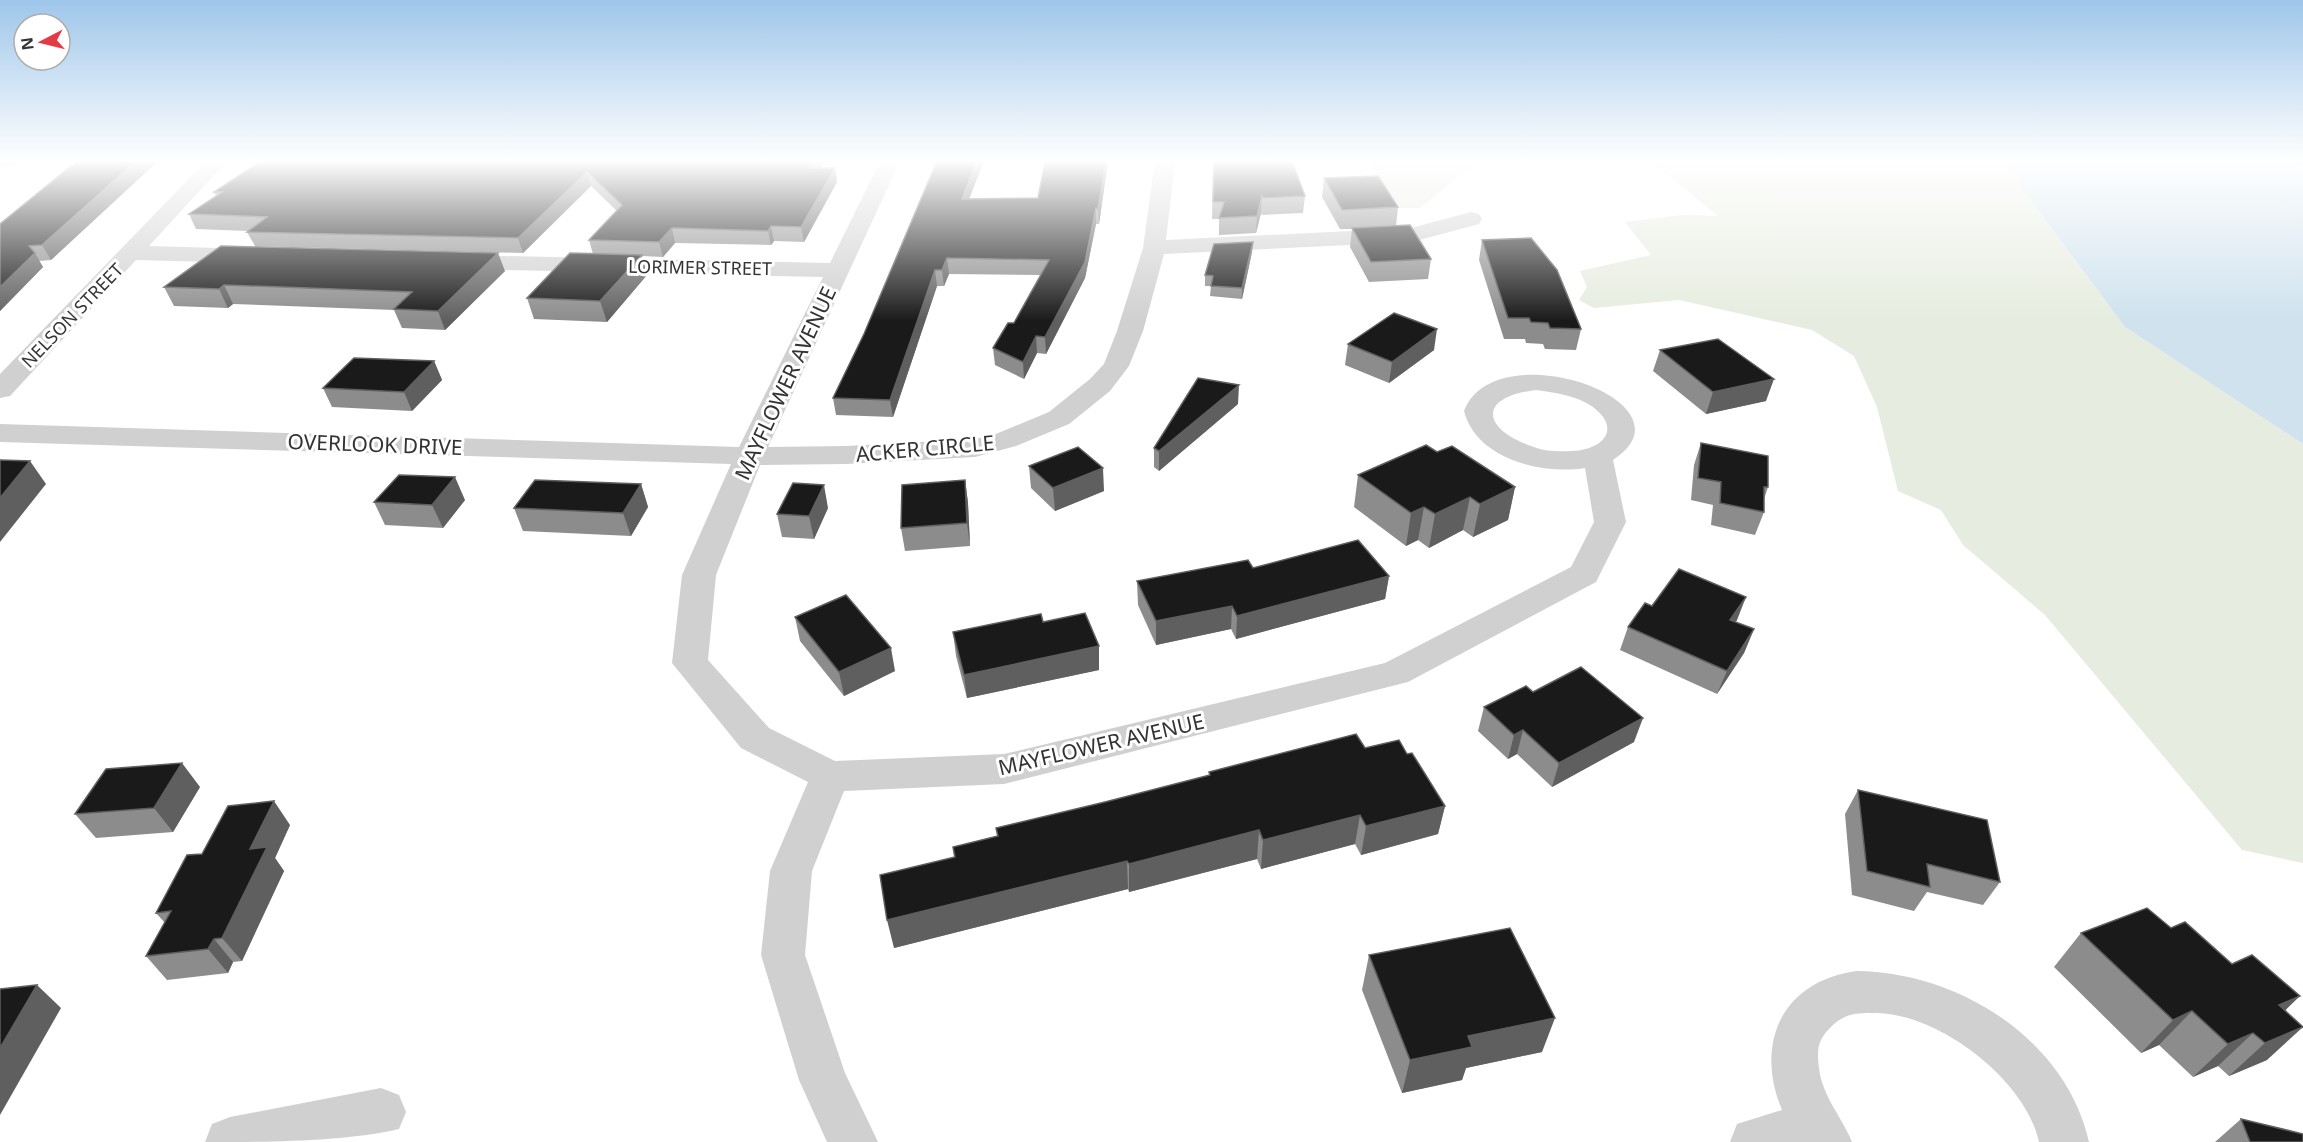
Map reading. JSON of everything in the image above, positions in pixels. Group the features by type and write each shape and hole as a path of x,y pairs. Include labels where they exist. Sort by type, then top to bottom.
{"street":[{"name":"NELSON STREET","path":"0,390 168,214"},
{"name":"MAYFLOWER AVENUE","path":"864,214 749,456 699,575 690,663 755,738 830,776 1004,769 1395,673 1584,574 1610,522 1598,456"},
{"name":"ACKER CIRCLE","path":"749,456 867,454 975,448 1006,440 1059,418 1100,385 1116,366 1130,331 1154,248 1158,214"},
{"path":"1154,248 1413,235 1471,219"},
{"path":"132,253 272,257"},
{"name":"LORIMER STREET","path":"436,261 837,270"},
{"name":"OVERLOOK DRIVE","path":"0,433 749,456"},
{"path":"830,776 791,871 783,955 823,1080 853,1142"},
{"path":"1755,1142 1821,1134 1798,1087 1794,1052 1803,1023 1825,1003 1855,992 1892,993 1933,1004 1974,1025 2012,1054 2043,1092 2062,1132 2064,1142"},
{"path":"230,1142 381,1112"}],"shaded area":[{"path":"1716,214 2041,214 2125,327 2303,444 2303,863 2242,850 2045,615 1963,545 1941,510 1898,491 1877,407 1854,356 1812,330 1679,300 1594,308 1579,300 1587,287 1580,271 1651,255 1625,222 1681,215 1718,216"}],"water":[{"path":"2041,214 2303,214 2303,444 2125,327"}],"building":[{"path":"12,214 76,214 42,245 29,246 35,253 0,287 0,224"},
{"path":"197,214 543,214 518,238 247,232 267,217"},
{"path":"613,214 808,214 801,227 771,226 768,231 672,228 659,242 589,240"},
{"path":"915,214 1095,214 1085,262 1045,337 1036,336 1023,362 993,348 1008,323 1014,323 1049,260 947,258 942,270 935,270 890,400 833,398 864,334"},
{"path":"1220,214 1257,214 1257,216 1219,218"},
{"path":"1410,225 1431,259 1371,262 1352,228"},
{"path":"1531,238 1557,270 1581,329 1550,328 1548,323 1531,322 1529,318 1508,318 1482,240"},
{"path":"1253,242 1242,288 1211,286 1213,276 1205,275 1214,244"},
{"path":"221,246 498,253 438,311 394,309 412,292 224,285 219,289 164,287"},
{"path":"570,253 642,255 600,301 527,298"},
{"path":"1394,313 1437,329 1392,362 1348,344"},
{"path":"1718,339 1774,379 1713,392 1660,350"},
{"path":"354,358 434,361 404,392 323,388"},
{"path":"1198,378 1239,385 1159,451 1154,448"},
{"path":"1701,443 1768,456 1768,487 1764,487 1764,512 1720,503 1721,482 1698,478"},
{"path":"1426,445 1437,452 1452,446 1515,487 1480,504 1470,497 1435,514 1424,507 1411,513 1358,475"},
{"path":"1078,447 1103,468 1053,488 1029,466"},
{"path":"0,460 30,461 0,498"},
{"path":"399,475 455,477 432,505 374,502"},
{"path":"535,480 641,484 623,513 514,508"},
{"path":"965,480 967,523 901,528 902,485"},
{"path":"793,483 824,485 809,516 777,514"},
{"path":"1358,540 1389,576 1237,616 1232,606 1156,621 1137,581 1248,560 1253,568"},
{"path":"1679,569 1746,597 1730,620 1754,629 1727,671 1628,627 1645,603 1652,606"},
{"path":"846,595 891,648 839,672 795,617"},
{"path":"1085,613 1099,646 964,675 953,632 1041,614 1043,622"},
{"path":"1581,667 1643,718 1559,763 1523,730 1514,735 1484,707 1526,686 1533,692"},
{"path":"1356,734 1365,748 1399,740 1407,754 1412,753 1445,806 1366,826 1360,815 1263,840 1259,830 1129,864 1127,861 887,920 880,875 955,857 953,847 998,836 996,828 1210,775 1209,772"},
{"path":"182,763 154,808 75,814 106,769"},
{"path":"1858,790 1987,820 2000,882 1927,864 1930,887 1867,871"},
{"path":"274,801 250,849 267,847 222,938 214,939 208,949 146,956 171,911 156,913 187,855 202,854 228,806"},
{"path":"2147,908 2171,928 2185,922 2232,964 2252,955 2300,996 2279,1005 2303,1027 2265,1043 2253,1033 2228,1044 2192,1011 2173,1020 2081,933"},
{"path":"1510,928 1555,1018 1468,1036 1472,1047 1410,1060 1369,955"},
{"path":"37,985 0,1048 0,989"},
{"path":"2241,1119 2303,1134 2303,1142 2250,1142"}]}
